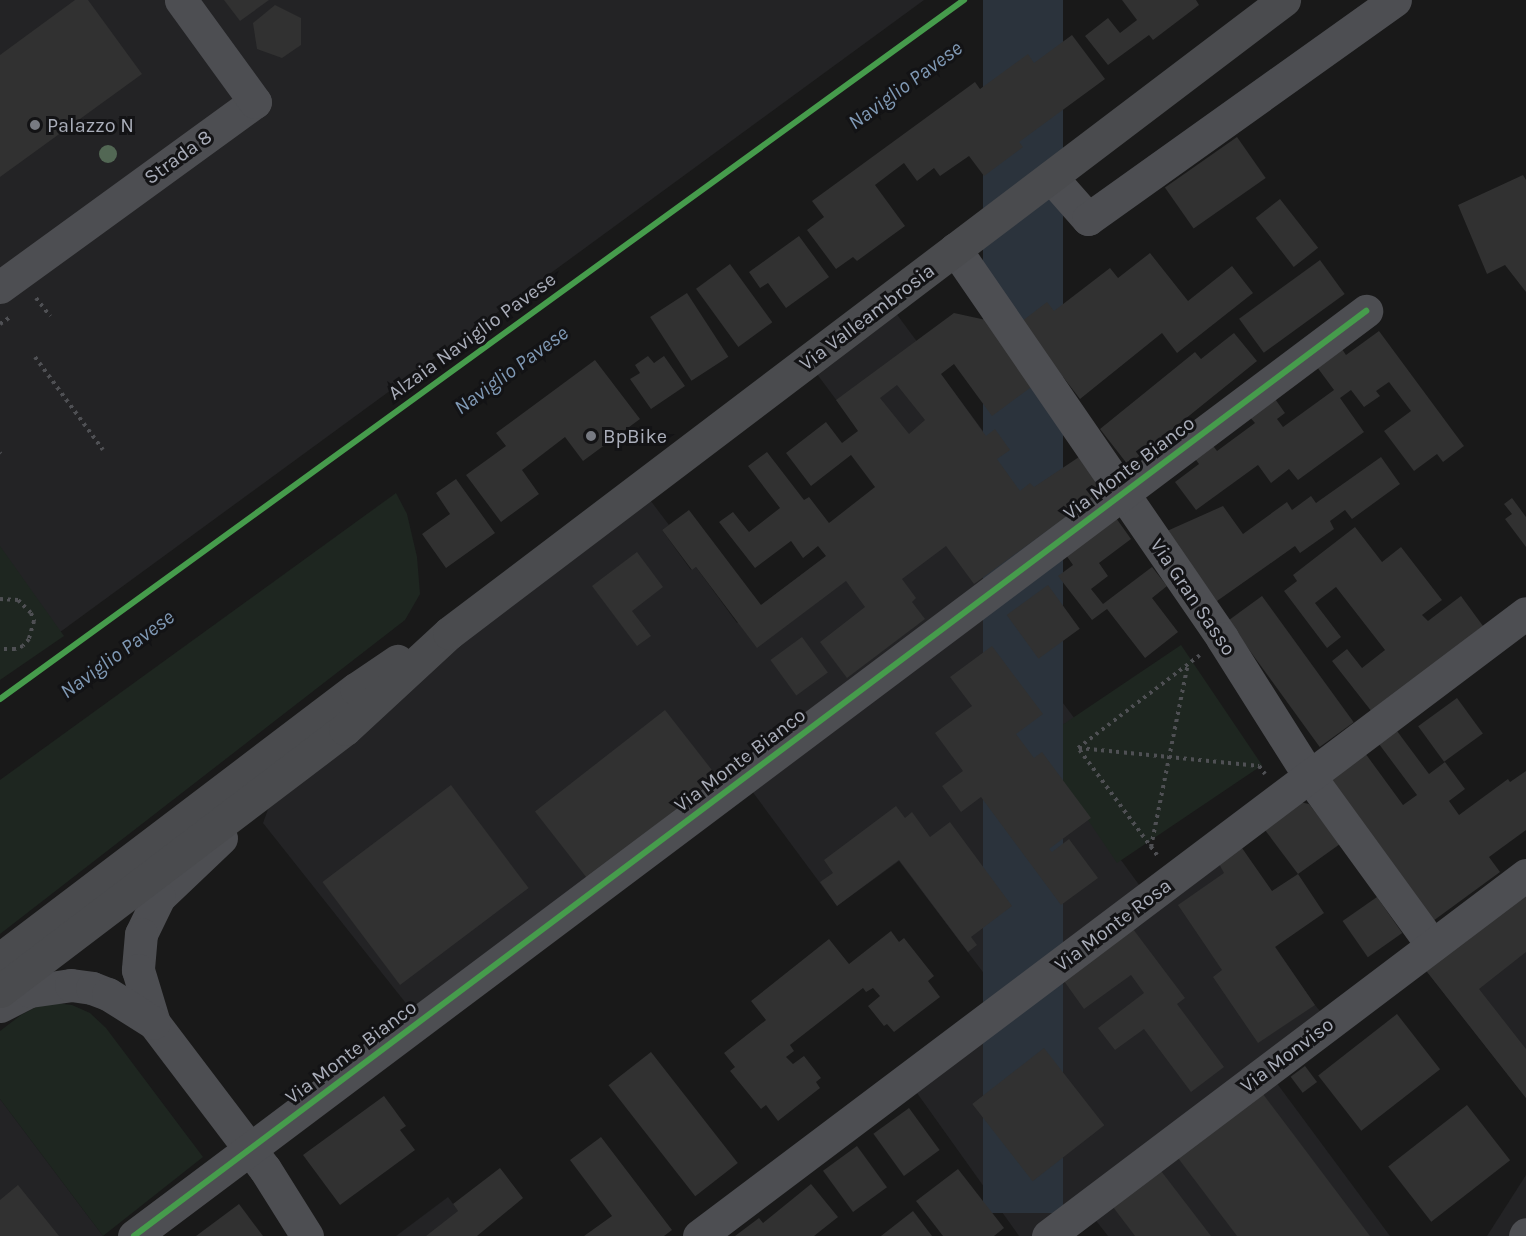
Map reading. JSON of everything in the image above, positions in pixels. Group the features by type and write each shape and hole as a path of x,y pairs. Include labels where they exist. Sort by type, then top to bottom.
{"main road":[{"name":"Via Valleambrosia","path":"449,633 1284,0"},
{"path":"0,991 345,729 449,633"},
{"path":"0,959 356,689 392,664 449,633"}],"street":[{"name":"Strada 8","path":"0,287 255,102 181,0"},
{"path":"1051,177 1088,219 1395,0"},
{"name":"Via Gran Sasso","path":"955,249 1222,638 1310,777 1432,945"},
{"name":"Via Monte Bianco","path":"134,1236 1366,311"},
{"name":"Via Monte Rosa","path":"699,1236 1526,613"},
{"path":"278,782 159,897 141,934 138,970 154,1023 248,1150 265,1169 307,1236"},
{"name":"Via Monviso","path":"1048,1236 1526,875"},
{"path":"0,1006 30,991 71,985 92,988 108,994 154,1023"}],"path":[{"path":"36,298 50,316"},
{"path":"35,357 103,450"},
{"path":"0,599 18,600 31,613 34,621 29,639 23,646 15,650 0,649"},
{"path":"1078,748 1222,638"},
{"path":"1151,848 1188,664"},
{"path":"1078,748 1169,759 1259,766 1282,798"},
{"path":"1078,748 1174,879"}],"shaded area":[{"path":"0,0 924,0 0,676"},
{"path":"887,301 986,435 995,429 1059,520 984,598 1078,723 1042,752 1148,897 1219,864 1315,1005 1330,1023 1267,1070 1390,1236 1108,1236 1086,1208 1048,1236 1019,1236 907,1079 1007,1004 899,861 837,906 743,779 420,1021 263,823 278,782 641,488 669,525 662,530 691,570 696,567 737,623 907,495 808,362"},
{"path":"396,493 407,514 417,557 420,594 405,620 0,934 0,780"},
{"path":"0,546 64,636 0,680"},
{"path":"1181,645 1262,765 1117,863 1036,743"},
{"path":"1526,875 1526,1098 1424,968"},
{"path":"55,1003 72,1005 90,1013 106,1028 203,1157 103,1236 0,1099 0,1031 36,1007"},
{"path":"0,1099 103,1236 0,1236"},
{"path":"1526,1175 1526,1236 1487,1236"},
{"path":"448,1197 477,1236 396,1236"}],"water":[{"path":"983,0 1063,0 1063,1213 983,1213"}],"building":[{"name":"Palazzo N","path":"75,0 88,0 142,74 0,177 0,55"},
{"path":"224,0 269,0 240,21"},
{"path":"1122,0 1196,0 1199,5 1153,40 1149,35 1108,65 1085,36 1108,18 1120,33 1137,20"},
{"path":"275,5 301,18 301,45 282,58 257,49 253,23"},
{"path":"1072,35 1105,79 1019,142 1023,147 984,176 969,156 940,176 934,168 917,181 904,163 875,185 905,226 857,261 853,257 836,269 807,230 824,217 812,201 975,82 980,89 1028,54 1034,63"},
{"path":"1237,137 1266,178 1194,228 1165,187"},
{"path":"1523,175 1526,180 1526,292 1505,265 1487,274 1458,205"},
{"path":"1280,199 1318,248 1294,267 1256,218"},
{"path":"799,236 829,277 786,308 768,283 760,288 749,272"},
{"path":"1150,253 1188,301 1232,266 1253,293 1177,353 1162,333 1080,399 1021,322 1047,302 1054,311 1110,268 1118,278"},
{"path":"1320,260 1345,294 1264,353 1239,319"},
{"path":"730,264 772,322 738,347 696,289"},
{"path":"687,293 728,357 691,381 650,317"},
{"path":"954,313 986,320 1034,385 992,416 954,364 941,374 986,436 995,429 1010,450 997,459 1020,491 1030,483 1034,487 1079,457 1102,491 974,584 946,546 902,579 916,598 912,602 925,619 847,678 820,642 865,607 846,581 757,648 696,567 692,570 662,530 689,510 761,605 826,556 818,546 803,558 791,541 755,568 719,522 733,512 749,532 780,508 748,466 767,452 804,500 809,497 829,523 875,487 851,455 811,486 786,453 826,422 842,443 858,431 836,400","holes":["897,385 925,420 909,434 880,398"]},
{"path":"1379,331 1464,446 1443,462 1437,454 1414,471 1384,431 1411,411 1389,382 1376,391 1380,396 1364,407 1351,390 1340,398 1364,432 1298,480 1289,469 1271,483 1258,465 1196,510 1175,482 1199,464 1193,456 1211,443 1217,451 1255,423 1248,415 1273,396 1285,413 1277,419 1283,427 1334,390 1317,367 1342,349 1346,355"},
{"path":"1234,333 1257,361 1128,465 1100,429 1195,352 1201,359"},
{"path":"648,356 654,363 664,356 685,386 651,409 630,379 640,373 635,365"},
{"path":"595,360 640,419 583,461 565,437 522,470 539,494 501,522 466,475 506,446 496,433"},
{"path":"1381,457 1400,484 1352,519 1345,510 1330,521 1334,529 1300,553 1295,546 1217,601 1167,531 1223,506 1243,534 1287,502 1292,510 1311,496 1316,503"},
{"path":"456,479 495,533 446,568 422,534 450,514 436,493"},
{"path":"1512,498 1526,517 1526,547 1505,519 1512,514 1504,504"},
{"path":"1116,518 1131,539 1099,563 1108,576 1091,589 1103,604 1152,567 1167,586 1152,598 1178,632 1145,658 1107,609 1092,620 1058,576 1073,565 1066,555"},
{"path":"1355,527 1382,562 1401,547 1442,600 1422,615 1428,621 1461,596 1483,626 1372,712 1332,661 1347,649 1362,668 1385,650 1336,587 1315,603 1341,637 1327,648 1284,591 1297,581 1293,575"},
{"path":"637,552 663,587 632,611 651,636 637,646 592,586"},
{"path":"1048,585 1080,629 1038,659 1007,615"},
{"path":"1262,596 1354,722 1320,747 1228,621"},
{"path":"802,637 828,673 796,696 770,660"},
{"path":"992,646 1043,714 1016,734 1034,758 1042,752 1091,818 1049,849 1052,852 1069,839 1098,878 1061,905 981,797 961,812 942,786 963,771 935,733 972,706 950,677"},
{"path":"1457,698 1483,734 1444,762 1418,726"},
{"path":"665,710 717,777 587,879 535,812"},
{"path":"1397,731 1429,774 1445,762 1465,789 1449,801 1459,815 1508,779 1510,782 1526,771 1526,830 1489,857 1500,872 1433,921 1329,779 1365,753 1403,805 1417,795 1379,744"},
{"path":"451,785 529,888 400,985 322,882"},
{"path":"1300,802 1309,804 1340,844 1298,874 1265,830"},
{"path":"896,806 905,818 912,812 930,837 950,822 1012,906 971,937 977,945 968,952 899,860 837,906 820,882 833,873 824,860"},
{"path":"1242,848 1272,891 1298,874 1324,913 1275,947 1315,1005 1258,1043 1213,977 1222,970 1178,905 1224,873 1219,864"},
{"path":"1526,888 1526,952 1479,989 1526,1049 1526,1098 1424,968"},
{"path":"1377,897 1402,933 1368,957 1343,921"},
{"path":"1133,929 1185,998 1177,1004 1224,1067 1191,1092 1144,1029 1115,1050 1098,1028 1144,993 1131,975 1084,1009 1064,981"},
{"path":"891,931 899,942 904,938 934,976 928,981 940,997 894,1032 887,1024 884,1026 868,1006 880,996 873,988 866,992 863,988 790,1045 794,1051 786,1057 793,1064 804,1056 821,1078 816,1082 820,1088 778,1121 766,1105 761,1109 730,1071 735,1067 724,1053 766,1020 751,1001 829,939 849,964"},
{"path":"1397,1014 1440,1069 1361,1131 1318,1076"},
{"path":"1044,1048 1104,1125 1033,1181 972,1104"},
{"path":"651,1052 738,1163 695,1196 608,1085"},
{"path":"1305,1066 1317,1082 1303,1093 1291,1077"},
{"path":"1260,1090 1370,1236 1237,1236 1175,1154"},
{"path":"384,1096 406,1126 400,1130 415,1150 340,1205 303,1155"},
{"path":"1467,1105 1510,1160 1431,1222 1388,1167"},
{"path":"909,1108 940,1150 904,1176 873,1134"},
{"path":"601,1137 672,1230 664,1236 584,1236 612,1216 570,1160"},
{"path":"857,1146 887,1187 853,1212 823,1171"},
{"path":"1158,1167 1211,1236 1135,1236 1110,1203"},
{"path":"500,1168 523,1198 477,1236 426,1236 458,1211 453,1204"},
{"path":"958,1169 1004,1228 994,1236 943,1236 916,1201"},
{"path":"811,1184 838,1217 814,1236 735,1236 759,1218 763,1223"},
{"path":"18,1185 59,1236 0,1236 0,1200"},
{"path":"239,1204 263,1236 196,1236"},
{"path":"913,1211 932,1236 881,1236"}],"cycle path":[{"name":"Alzaia Naviglio Pavese","path":"0,699 964,0"},
{"path":"134,1236 1366,311"}],"place":[{"name":"Palazzo N","path":"35,125"},
{"name":"BpBike","path":"591,436"}],"water label":[{"name":"Naviglio Pavese","path":"905,85"},
{"name":"Naviglio Pavese","path":"511,370"},
{"name":"Naviglio Pavese","path":"117,654"}]}
